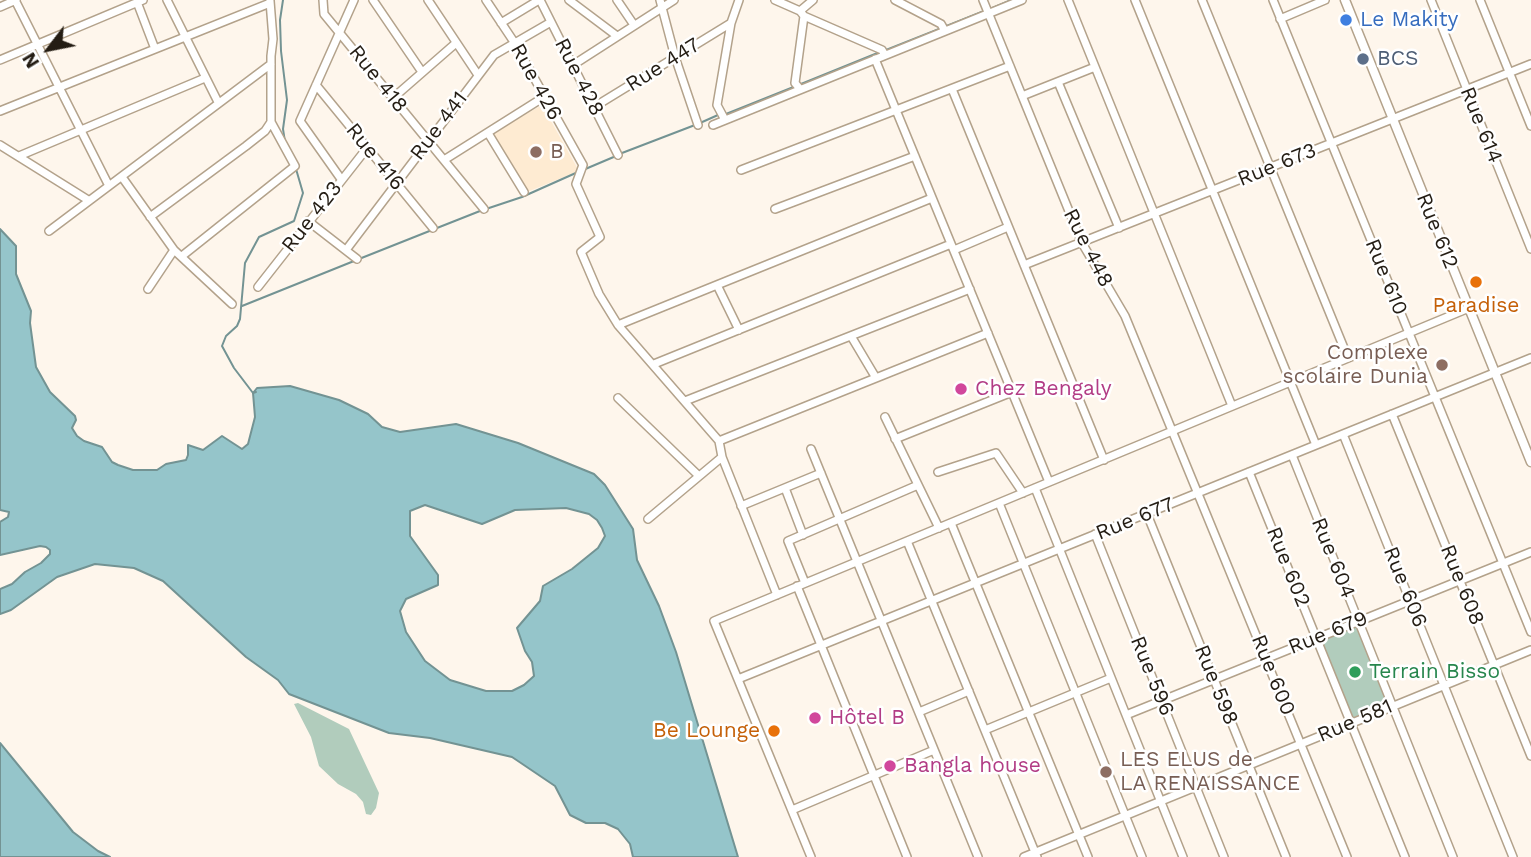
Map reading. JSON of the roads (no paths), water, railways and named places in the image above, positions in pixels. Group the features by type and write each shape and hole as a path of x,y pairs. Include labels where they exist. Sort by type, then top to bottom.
{"street":[{"path":"0,7 15,0 109,186"},
{"path":"167,0 218,103"},
{"name":"Rue 418","path":"323,0 324,15 484,209"},
{"path":"341,179 300,121 354,0"},
{"path":"373,0 422,72"},
{"path":"428,0 478,75"},
{"name":"Rue 426","path":"486,0 514,42 583,166 576,184 600,237 581,252 599,294 618,325"},
{"path":"501,23 540,0"},
{"name":"Rue 428","path":"540,0 618,155"},
{"path":"569,0 617,36"},
{"path":"617,0 634,25"},
{"path":"573,65 661,4 674,0"},
{"path":"725,120 717,105 731,23 739,0"},
{"path":"775,0 884,53"},
{"path":"800,89 795,83 802,14 813,0"},
{"path":"895,0 943,28"},
{"name":"Rue 448","path":"983,0 1082,243 1125,316 1199,493"},
{"path":"713,125 875,59 943,28 1023,0"},
{"path":"1068,0 1232,406"},
{"path":"1135,0 1316,445"},
{"path":"1202,0 1348,358"},
{"name":"Rue 610","path":"1273,0 1531,632"},
{"path":"1280,19 1325,0"},
{"name":"Rue 612","path":"1345,0 1391,120 1531,462"},
{"name":"Rue 614","path":"1431,0 1531,249"},
{"path":"1480,0 1531,126"},
{"path":"0,60 140,1 155,49"},
{"path":"0,111 270,1 273,38 271,122 295,166 182,256"},
{"path":"661,4 675,57 698,125"},
{"name":"Rue 441","path":"346,250 494,55 551,22"},
{"name":"Rue 447","path":"594,107 731,23"},
{"path":"393,98 456,43"},
{"path":"875,59 1049,482"},
{"path":"49,231 271,64"},
{"name":"Rue 673","path":"1024,265 1531,64"},
{"path":"741,170 1010,66"},
{"path":"1022,96 1095,67"},
{"path":"19,156 205,78"},
{"path":"1058,82 1119,228"},
{"name":"Rue 416","path":"316,85 433,228"},
{"path":"952,89 1104,460"},
{"path":"444,160 544,97"},
{"path":"150,216 246,146 265,131 271,122"},
{"path":"488,132 524,192"},
{"path":"0,145 88,200"},
{"name":"Rue 423","path":"258,287 367,148"},
{"path":"775,209 915,156"},
{"path":"122,177 174,250 232,304"},
{"path":"777,595 722,457 719,441 618,325 932,198"},
{"path":"308,221 357,259"},
{"path":"654,364 1008,227"},
{"path":"148,289 174,250"},
{"path":"717,285 739,330"},
{"path":"685,401 970,289"},
{"path":"811,857 715,621 1469,308"},
{"path":"719,441 988,333"},
{"path":"851,336 876,378"},
{"name":"Rue 677","path":"738,679 1531,358"},
{"path":"895,439 1012,391"},
{"path":"618,398 699,476"},
{"name":"Rue 608","path":"1392,414 1531,756"},
{"path":"885,416 939,528"},
{"name":"Rue 606","path":"1343,434 1513,857"},
{"path":"811,449 978,857"},
{"path":"938,472 996,453 1023,493"},
{"name":"Rue 604","path":"1292,455 1452,857"},
{"path":"648,519 722,457"},
{"name":"Rue 602","path":"1249,472 1405,857"},
{"path":"741,506 821,473"},
{"path":"907,857 821,645 788,541 918,485"},
{"path":"785,488 803,535"},
{"path":"1035,488 1183,857"},
{"name":"Rue 600","path":"1199,493 1347,857"},
{"path":"999,503 1142,857"},
{"name":"Rue 598","path":"1147,514 1286,857"},
{"path":"951,523 1088,857"},
{"name":"Rue 596","path":"1096,534 1224,857"},
{"path":"908,541 1036,855"},
{"name":"Rue 679","path":"1126,715 1531,552"},
{"name":"Rue 581","path":"1024,857 1036,855 1531,650"},
{"path":"985,730 1111,678"},
{"path":"919,712 969,691"},
{"path":"792,810 934,750"}],"water":[{"path":"0,229 16,246 16,274 31,311 36,367 50,392 75,416 72,428 77,436 102,447 112,462 118,465 133,470 157,470 166,464 186,460 188,445 203,450 222,436 242,449 248,444 255,417 253,393 257,388 290,386 339,400 368,414 382,427 400,432 456,424 518,443 594,474 605,485 633,529 637,560 659,606 676,652 738,857 633,857 630,844 618,829 605,823 586,823 570,815 555,786 512,757 430,738 389,733 289,694 278,680 246,657 163,581 134,568 95,564 57,577 11,610 0,614 0,589 12,584 41,563 50,554 50,550 40,546 0,555 0,522 8,517 9,512 0,510","holes":["425,505 482,524 515,510 566,508 589,514 597,520 605,536 598,548 572,569 543,586 540,601 517,628 532,662 534,676 512,691 486,691 450,680 425,661 406,632 400,611 406,599 438,585 438,575 410,536 410,511"]},
{"path":"0,743 73,832 110,857 0,857"}],"waterway":[{"path":"283,0 280,20 287,100 283,129 285,142"},
{"path":"990,9 1011,0"},
{"path":"944,27 984,11"},
{"path":"886,50 939,29"},
{"path":"801,84 880,52"},
{"path":"726,114 796,86"},
{"path":"700,123 718,115"},
{"path":"622,153 695,125"},
{"path":"583,170 616,156"},
{"path":"256,392 253,393 234,368 222,346 226,336 237,326 240,319 245,263 259,237 294,221 303,193 296,169"},
{"path":"486,209 522,197 578,172"},
{"path":"437,228 480,211"},
{"path":"359,259 432,230"},
{"path":"242,306 354,261"}],"place":[{"name":"Le Makity","path":"1346,20"},
{"name":"BCS","path":"1363,59"},
{"name":"B","path":"536,152"},
{"name":"Paradise","path":"1476,282"},
{"name":"Complexe scolaire Dunia","path":"1442,365"},
{"name":"Chez Bengaly","path":"961,389"},
{"name":"Terrain Bisso","path":"1355,672"},
{"name":"Hôtel B","path":"815,718"},
{"name":"Be Lounge","path":"774,731"},
{"name":"Bangla house","path":"890,766"},
{"name":"LES ELUS de LA RENAISSANCE","path":"1106,772"}]}
